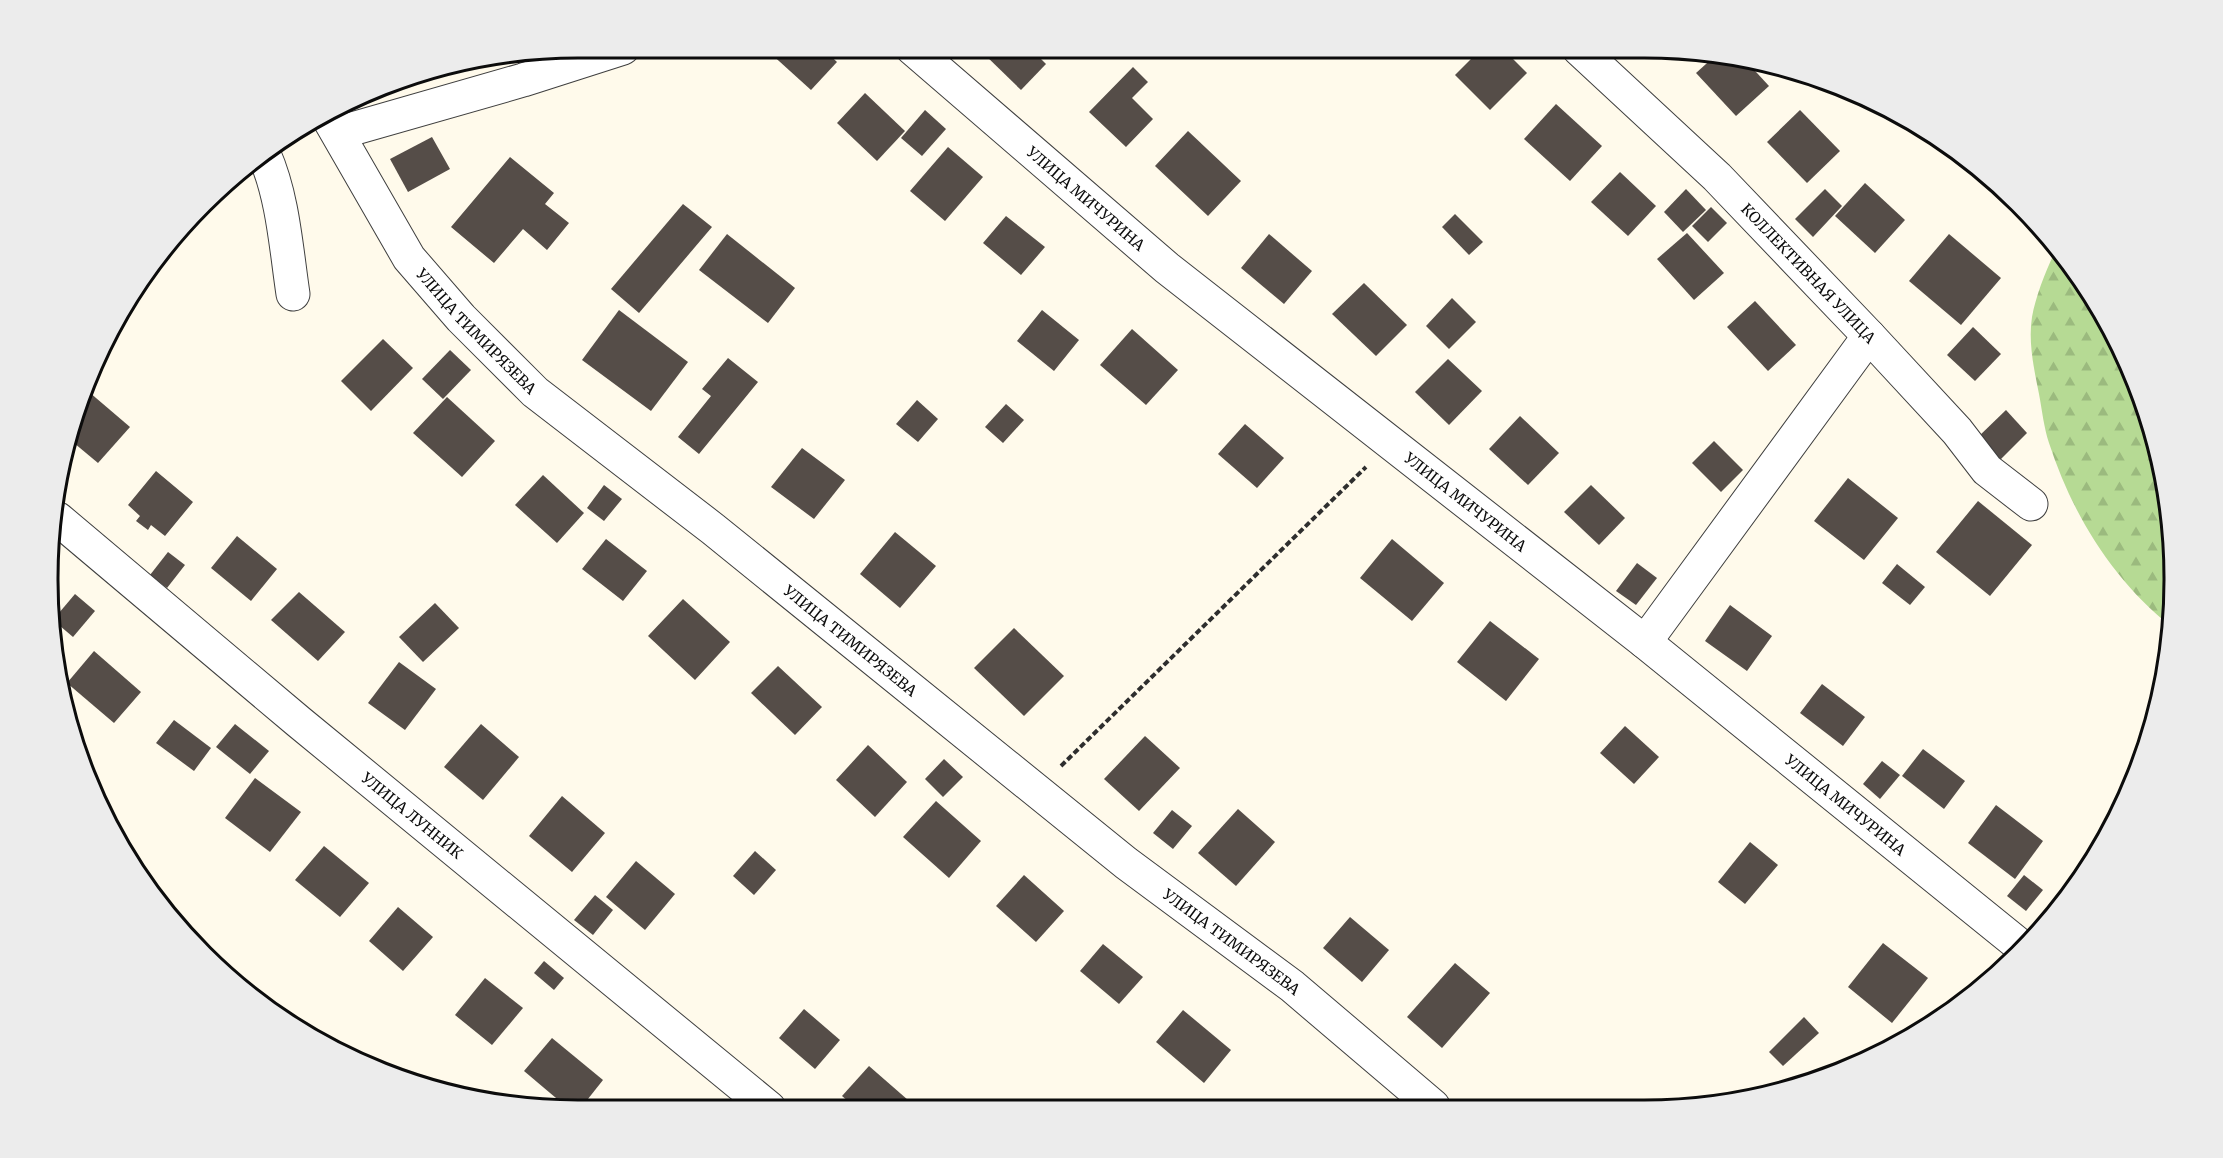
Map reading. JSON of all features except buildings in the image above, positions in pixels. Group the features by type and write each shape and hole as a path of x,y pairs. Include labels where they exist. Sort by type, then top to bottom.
{"street":[{"path":"333,126 522,80 591,58"},
{"name":"УЛИЦА МИЧУРИНА","path":"924,58 1167,268 1645,642 2016,942"},
{"name":"КОЛЛЕКТИВНАЯ УЛИЦА","path":"1589,58 1717,177 1957,431 1987,470 2031,504"},
{"name":"УЛИЦА ТИМИРЯЗЕВА","path":"333,126 409,258 461,318 535,392 713,529 1034,791 1126,863 1292,986 1426,1100"},
{"path":"268,162 279,202 293,294"},
{"path":"1645,642 1869,336"},
{"name":"УЛИЦА ЛУННИК","path":"62,522 298,722 759,1100"}],"path":[{"path":"1034,791 1391,443"}],"green space":[{"path":"2053,257 2095,319 2125,380 2137,412 2147,444 2160,511 2164,579 2162,619 2131,589 2097,544 2070,495 2049,443 2031,346 2032,317"}]}
